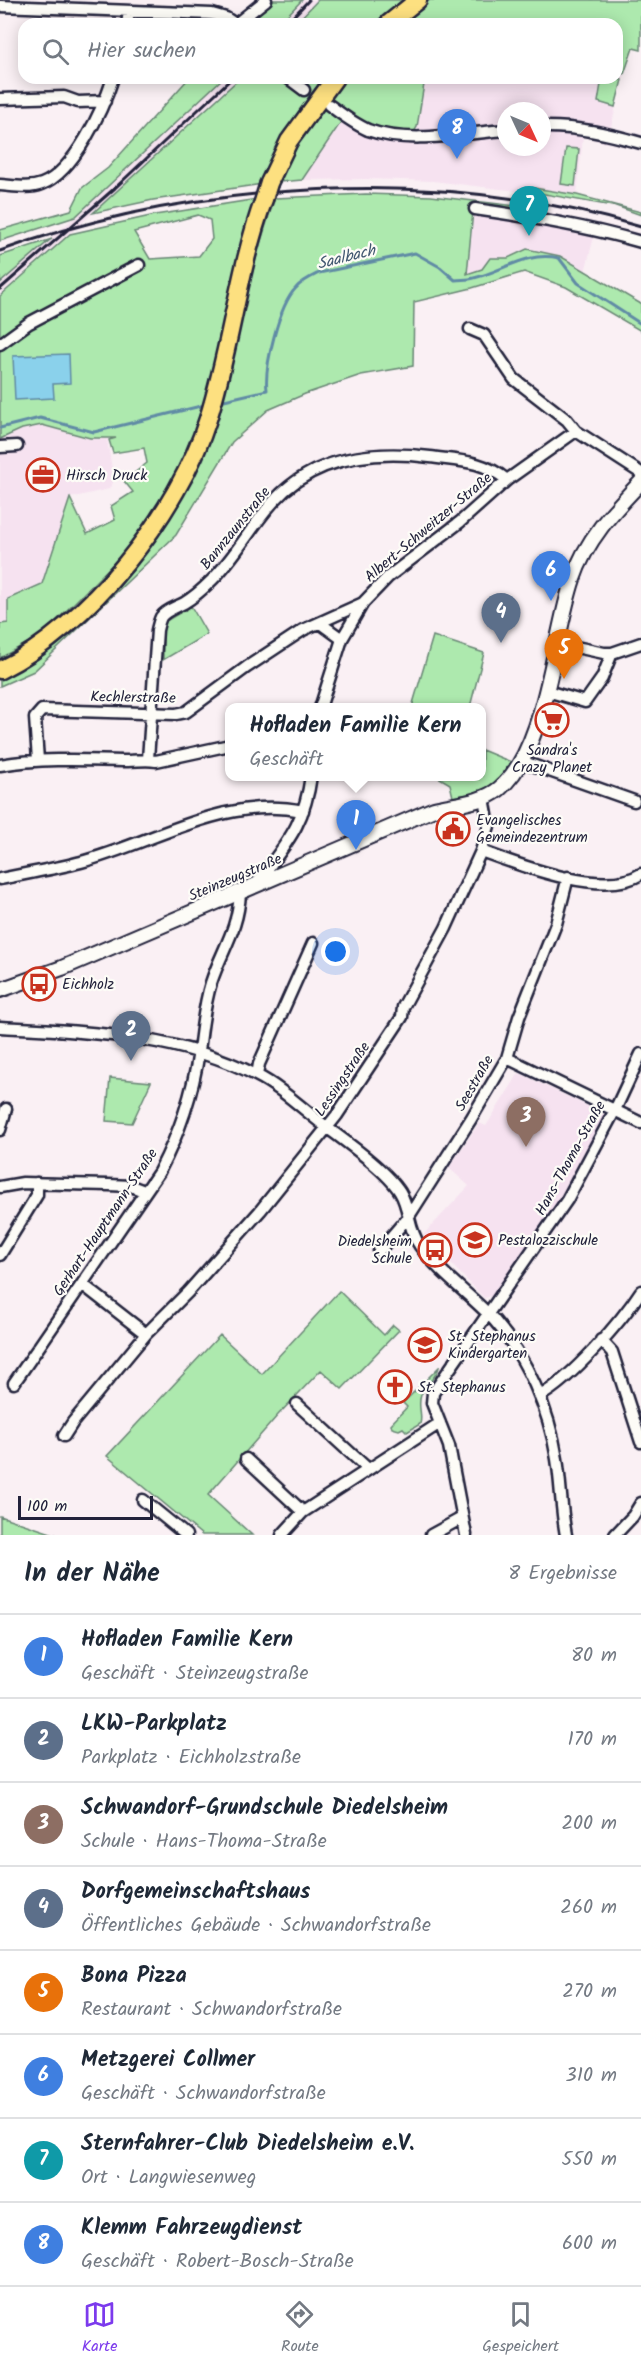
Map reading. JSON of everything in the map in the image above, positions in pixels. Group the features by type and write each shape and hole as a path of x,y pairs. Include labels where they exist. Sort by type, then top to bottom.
{"main road":[{"path":"396,18 418,0"},
{"path":"0,670 57,631 98,594 145,539 180,483 207,422 218,385 248,248 266,191 289,141 331,84"}],"street":[{"path":"243,18 266,0"},
{"path":"0,6 212,14 226,18"},
{"path":"128,18 129,12"},
{"path":"0,185 32,186 48,181 71,158 96,120 111,84"},
{"path":"296,84 304,90"},
{"path":"0,99 64,97 78,102 105,101"},
{"path":"78,102 96,120"},
{"path":"329,105 360,126 396,136 414,137 497,131"},
{"path":"551,127 582,130 641,143"},
{"path":"475,209 534,217 603,231 641,242"},
{"path":"0,344 29,323 139,265"},
{"path":"470,329 484,335 514,379 567,420 576,430 641,473"},
{"name":"Albert-Schweitzer-Straße","path":"322,703 342,639 363,603 388,577 460,522 507,480 576,430"},
{"path":"0,447 17,446"},
{"name":"Bannzaunstraße","path":"148,759 157,630 161,617 185,602 212,580 275,500 298,480 312,471 342,460 377,455 410,454 488,467 507,480"},
{"path":"484,798 507,782 521,761 534,731 547,691 566,605 580,561 604,523 641,482"},
{"name":"Kechlerstraße","path":"38,760 35,718 42,710 176,714 186,712 247,667 303,630 363,603"},
{"path":"320,623 342,639"},
{"path":"557,643 612,653 641,643"},
{"path":"547,691 585,702 602,678 612,653"},
{"path":"0,765 38,760 130,761 148,759 156,761 225,746"},
{"path":"521,761 634,801"},
{"path":"255,886 296,830 303,811 309,781"},
{"name":"Lessingstraße","path":"64,1436 146,1334 240,1234 327,1128 402,1017 404,1007 446,928 481,851 489,826 484,798"},
{"name":"Steinzeugstraße","path":"0,990 62,968 434,809 484,798"},
{"path":"0,879 81,862 199,820 246,807 281,807 303,811"},
{"path":"481,851 568,877 603,883 629,879 641,874"},
{"name":"Seestraße","path":"379,1251 409,1216 507,1058 519,1017 556,924 568,877"},
{"name":"Gerhart-Hauptmann-Straße","path":"14,1383 167,1157 183,1119 212,982 235,928 240,892"},
{"path":"257,1075 259,1064 313,944"},
{"path":"0,1027 115,1034 154,1040 199,1052 257,1075 386,1175 400,1191 420,1246 488,1314 522,1360 540,1396 557,1457 566,1535"},
{"name":"Hans-Thoma-Straße","path":"466,1535 449,1446 432,1403 433,1393 567,1200 615,1110 641,1053"},
{"path":"507,1058 641,1123"},
{"path":"0,1130 6,1109"},
{"path":"0,1255 37,1195 37,1183"},
{"path":"0,1187 37,1183 131,1186 144,1191"},
{"path":"82,1284 146,1334"},
{"path":"540,1396 554,1389 601,1340 641,1291"},
{"path":"601,1340 612,1352 641,1442"},
{"path":"297,1404 368,1468"},
{"path":"282,1535 303,1512 440,1423"},
{"path":"246,1459 303,1512"},
{"path":"143,1500 186,1535"},
{"path":"615,1535 633,1516 641,1503"},
{"path":"431,1535 462,1518"}],"shaded area":[{"path":"302,0 318,0 301,18 285,18"},
{"path":"217,84 234,84 154,159 0,296 0,283 111,185"},
{"path":"424,84 622,84 607,143 583,137 577,195 534,188 533,193 433,181 302,180 347,113 414,132 417,127"},
{"path":"472,211 595,233 585,272 560,256 517,253 508,258 490,258 482,269 467,274"},
{"path":"42,425 90,438 107,439 114,481 109,489 70,498 42,584 8,599 8,623 0,624 0,439 22,429"},
{"path":"519,1073 606,1115 563,1197 495,1295 484,1298 423,1235 469,1186 449,1168 479,1123 486,1126"}],"green space":[{"path":"273,0 302,0 285,18 251,18"},
{"path":"318,0 406,0 386,18 301,18"},
{"path":"430,0 641,0 641,50 633,48 623,74 623,18 408,18"},
{"path":"184,84 217,84 75,217 0,241 0,230 71,210 82,188 108,168"},
{"path":"233,84 320,84 297,115 263,184 153,200 93,213"},
{"path":"340,84 424,84 417,127 414,132 379,127 363,122 347,113 302,180 280,182 308,127"},
{"path":"601,84 621,84 615,107 598,102"},
{"path":"566,148 579,149 575,186 561,184"},
{"path":"534,188 577,195 641,212 641,215 613,205 533,192"},
{"path":"366,194 431,196 535,208 534,220 473,211 467,274 482,269 490,258 508,258 527,249 560,256 641,304 641,331 566,287 524,272 414,302 413,366 361,375 305,394 268,410 232,442 176,535 34,671 0,686 0,675 68,632 100,603 143,555 179,501 208,444 219,414 216,413 251,278 275,198"},
{"path":"258,199 204,409 179,474 132,545 42,635 0,658 0,624 8,623 8,599 42,584 70,498 87,534 115,520 111,506 133,492 124,481 147,463 144,448 113,453 109,440 116,438 90,438 42,425 22,429 0,439 0,296 70,234 155,215","holes":["198,215 210,220 212,239 199,256 150,259 134,232"]},
{"path":"52,239 50,240 0,283 0,256"},
{"path":"191,606 207,634 163,660 163,631 166,621"},
{"path":"433,636 484,653 471,703 413,703"},
{"path":"486,752 511,762 501,777 480,791 453,797 450,784 445,781 486,781"},
{"path":"110,1078 151,1082 132,1123 106,1121"},
{"path":"339,1291 384,1335 393,1325 399,1330 342,1389 321,1370 208,1495 252,1535 202,1535 107,1456 220,1335 262,1374"},
{"path":"439,1367 421,1395 420,1424 407,1432 403,1428 399,1430 392,1428 391,1424 407,1407 403,1403"},
{"path":"0,1516 57,1535 0,1535"}],"water":[{"path":"69,354 70,383 53,384 54,398 15,400 13,356"}],"waterway":[{"name":"Saalbach","path":"220,401 267,390 268,367 274,337 284,308 301,283 319,273 415,253 440,267 455,280 472,279 526,259 559,258 578,283 641,324"},
{"name":"Saalbach","path":"0,428 40,418 94,432 205,405"}],"railway":[{"path":"292,18 309,0"},
{"path":"0,289 115,188 226,84"},
{"path":"0,251 76,227 155,209 236,196 319,190 402,189 484,195 564,208 641,227"}],"place":[{"name":"Klemm Fahrzeugdienst","path":"457,159"},
{"name":"Sternfahrer-Club Diedelsheim e.V.","path":"529,236"},
{"name":"Hirsch Druck","path":"43,475"},
{"name":"Metzgerei Collmer","path":"551,601"},
{"name":"Dorfgemeinschaftshaus","path":"501,643"},
{"name":"Bona Pizza","path":"564,679"},
{"name":"Sandra's Crazy Planet","path":"552,720"},
{"name":"Evangelisches Gemeindezentrum","path":"453,829"},
{"name":"Hofladen Familie Kern","path":"356,850"},
{"name":"Eichholz","path":"39,984"},
{"name":"LKW-Parkplatz","path":"131,1061"},
{"name":"Schwandorf-Grundschule Diedelsheim","path":"526,1147"},
{"name":"Pestalozzischule","path":"475,1240"},
{"name":"Diedelsheim Schule","path":"435,1250"},
{"name":"St. Stephanus Kindergarten","path":"425,1345"},
{"name":"St. Stephanus","path":"395,1387"}]}
